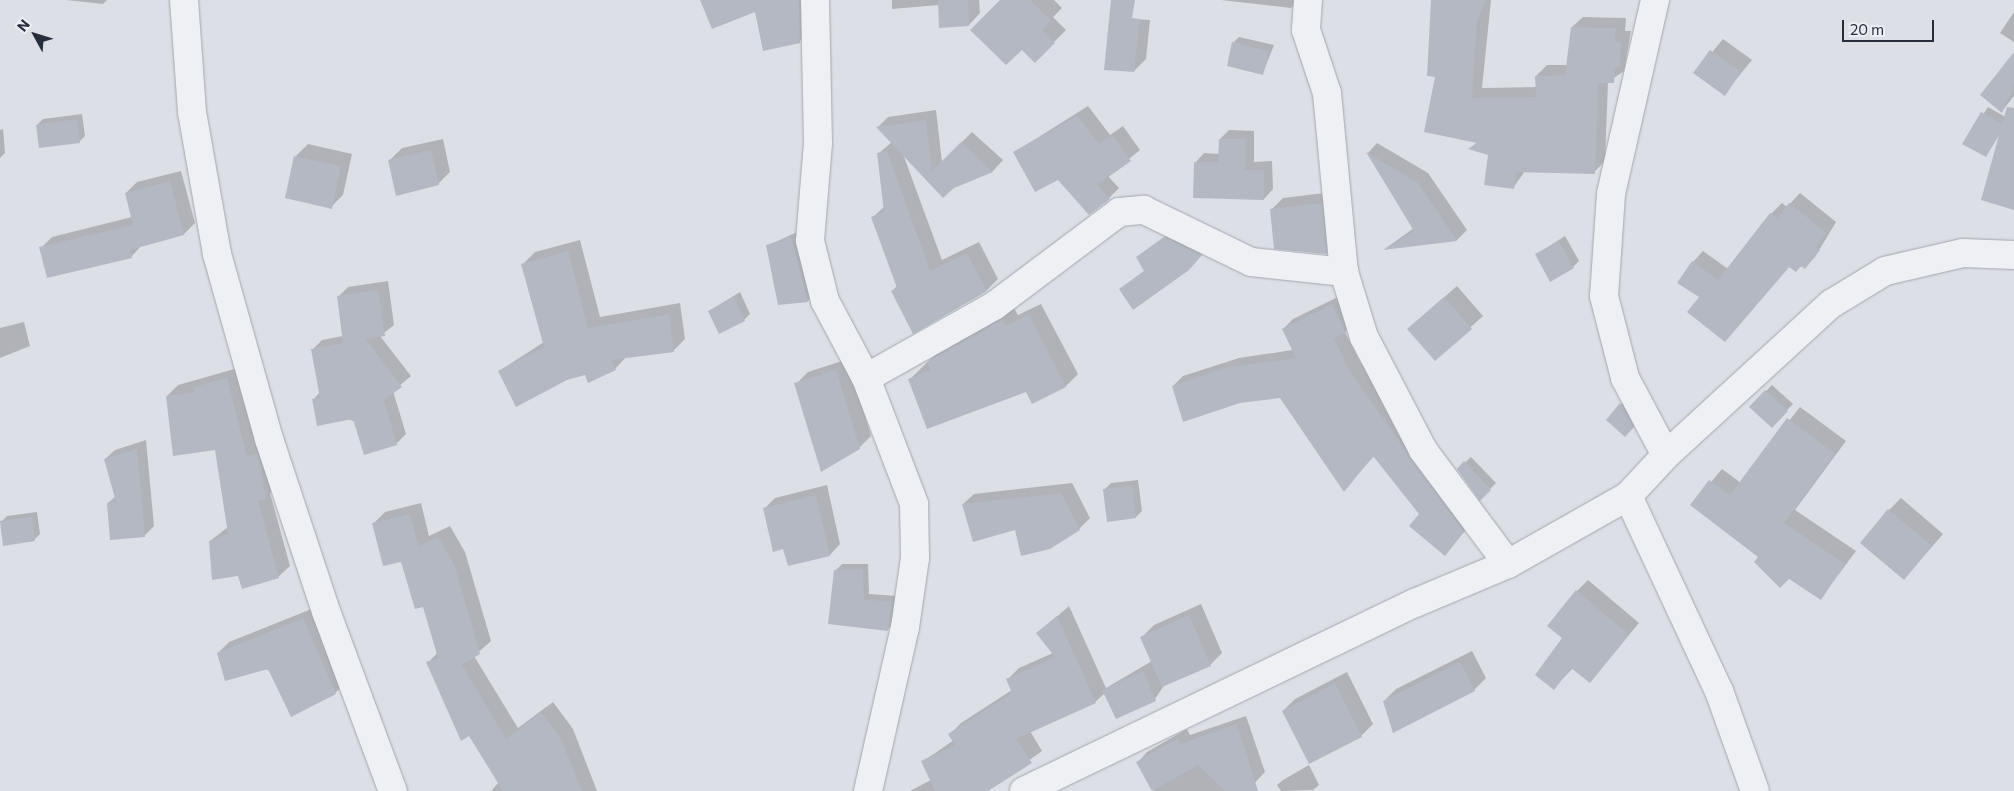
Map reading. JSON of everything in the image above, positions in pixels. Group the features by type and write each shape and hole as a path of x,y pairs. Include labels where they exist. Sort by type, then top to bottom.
{"street":[{"path":"184,0 192,112 217,254 272,448 330,624 393,791"},
{"path":"815,0 818,143 810,241 825,301 866,378 914,504 915,558 906,627 868,791"},
{"path":"1308,0 1306,30 1328,93 1344,272 1364,337 1423,450 1508,564"},
{"path":"1655,0 1611,194 1604,296 1625,378 1666,455"},
{"path":"866,378 994,306 1120,212 1144,210 1252,262 1344,272"},
{"path":"1024,791 1415,603 1508,564 1628,496 1666,455 1831,304 1885,271 1963,253 2014,255"},
{"path":"1628,496 1719,691 1755,791"}],"building":[{"path":"700,0 799,0 800,43 763,51 755,12 712,29"},
{"path":"938,0 968,0 969,26 939,28"},
{"path":"1000,0 1030,0 1051,21 1042,30 1055,43 1035,63 1022,50 1006,65 970,30"},
{"path":"1111,0 1135,0 1132,18 1140,19 1134,72 1104,70"},
{"path":"1431,0 1486,0 1477,21 1472,98 1536,97 1535,76 1565,75 1571,27 1616,28 1615,42 1621,42 1620,67 1615,67 1614,83 1598,83 1595,174 1516,172 1514,189 1484,185 1488,155 1468,149 1477,143 1424,132 1435,77 1427,76"},
{"path":"1232,42 1269,51 1263,75 1227,66"},
{"path":"1710,50 1741,72 1725,96 1693,73"},
{"path":"2014,52 2014,86 2002,113 1980,95"},
{"path":"2007,107 2014,108 2014,210 1981,200 1999,135 1986,157 1962,144 1981,112 2002,124"},
{"path":"1077,116 1099,144 1112,135 1131,161 1097,185 1110,199 1089,215 1058,180 1035,192 1013,152"},
{"path":"77,119 80,143 39,148 36,125"},
{"path":"926,120 932,171 961,142 993,172 954,188 943,198 876,127"},
{"path":"1219,139 1245,139 1245,170 1264,170 1264,200 1193,198 1194,162 1218,162"},
{"path":"431,150 439,185 396,196 388,160"},
{"path":"887,151 930,271 967,253 987,291 913,334 891,291 897,288 871,217 884,212 877,153"},
{"path":"1366,152 1418,183 1457,241 1383,250 1414,231"},
{"path":"294,156 341,166 332,209 285,198"},
{"path":"170,181 184,235 130,250 132,258 47,278 39,247 133,225 125,193"},
{"path":"1322,203 1327,254 1274,249 1270,209"},
{"path":"1789,203 1827,233 1816,247 1820,250 1805,269 1801,266 1796,272 1789,267 1725,342 1687,312 1699,297 1677,283 1692,261 1718,280 1770,213 1777,218"},
{"path":"791,237 808,302 778,305 766,245"},
{"path":"1164,237 1202,255 1189,270 1133,310 1119,289 1144,271 1136,257"},
{"path":"1559,241 1574,268 1550,282 1535,254"},
{"path":"568,251 588,328 669,314 674,352 611,360 616,370 588,383 585,375 567,380 516,407 498,371 544,347 521,264"},
{"path":"378,290 385,336 366,339 402,387 384,400 397,445 364,455 353,419 317,426 312,399 320,398 311,349 343,343 337,296"},
{"path":"734,297 745,321 719,334 708,311"},
{"path":"1444,297 1472,329 1435,361 1407,329"},
{"path":"1332,304 1346,333 1334,338 1350,372 1464,532 1445,556 1409,526 1419,514 1373,456 1344,492 1280,398 1240,403 1183,422 1172,386 1228,367 1296,358 1282,329"},
{"path":"1029,315 1066,387 1032,404 1026,392 927,429 908,379 931,370 927,362 1002,319 1006,326"},
{"path":"836,370 860,449 821,472 794,383"},
{"path":"227,378 247,456 258,454 266,499 258,501 279,578 242,589 238,576 212,580 209,541 228,534 215,450 173,456 166,396 195,392 194,387"},
{"path":"1765,390 1788,411 1772,428 1749,407"},
{"path":"1620,403 1634,427 1625,437 1606,420"},
{"path":"1787,418 1835,454 1784,523 1845,564 1821,600 1789,579 1780,588 1754,562 1758,557 1690,505 1709,480 1730,495"},
{"path":"137,449 145,537 110,540 107,503 116,502 104,459"},
{"path":"1464,461 1491,490 1480,501 1457,469"},
{"path":"1132,486 1136,518 1107,522 1103,489"},
{"path":"1061,493 1080,530 1050,549 1021,556 1015,530 973,542 962,504"},
{"path":"816,495 830,556 788,566 783,549 773,552 763,508"},
{"path":"1888,509 1932,546 1904,580 1860,543"},
{"path":"410,514 418,546 438,537 454,564 480,654 462,665 506,739 541,712 561,739 582,791 503,791 469,736 461,741 426,662 438,658 423,607 415,609 401,562 383,566 372,523"},
{"path":"32,517 35,541 3,546 0,521"},
{"path":"863,569 864,600 892,601 888,631 828,624 834,570"},
{"path":"1576,590 1629,635 1590,683 1571,668 1554,690 1535,675 1562,638 1547,626"},
{"path":"1189,615 1211,666 1162,687 1140,637"},
{"path":"1057,616 1096,703 1016,739 1032,763 988,791 935,791 921,761 955,745 948,734 1012,693 1006,679 1055,657 1036,633"},
{"path":"303,618 336,694 291,717 268,669 225,681 217,653"},
{"path":"1460,662 1475,691 1393,733 1383,701"},
{"path":"1143,671 1156,701 1116,719 1102,690"},
{"path":"1335,683 1362,737 1309,764 1282,711"},
{"path":"1237,724 1258,791 1225,791 1198,765 1152,791 1136,762 1178,738 1180,744"}]}
